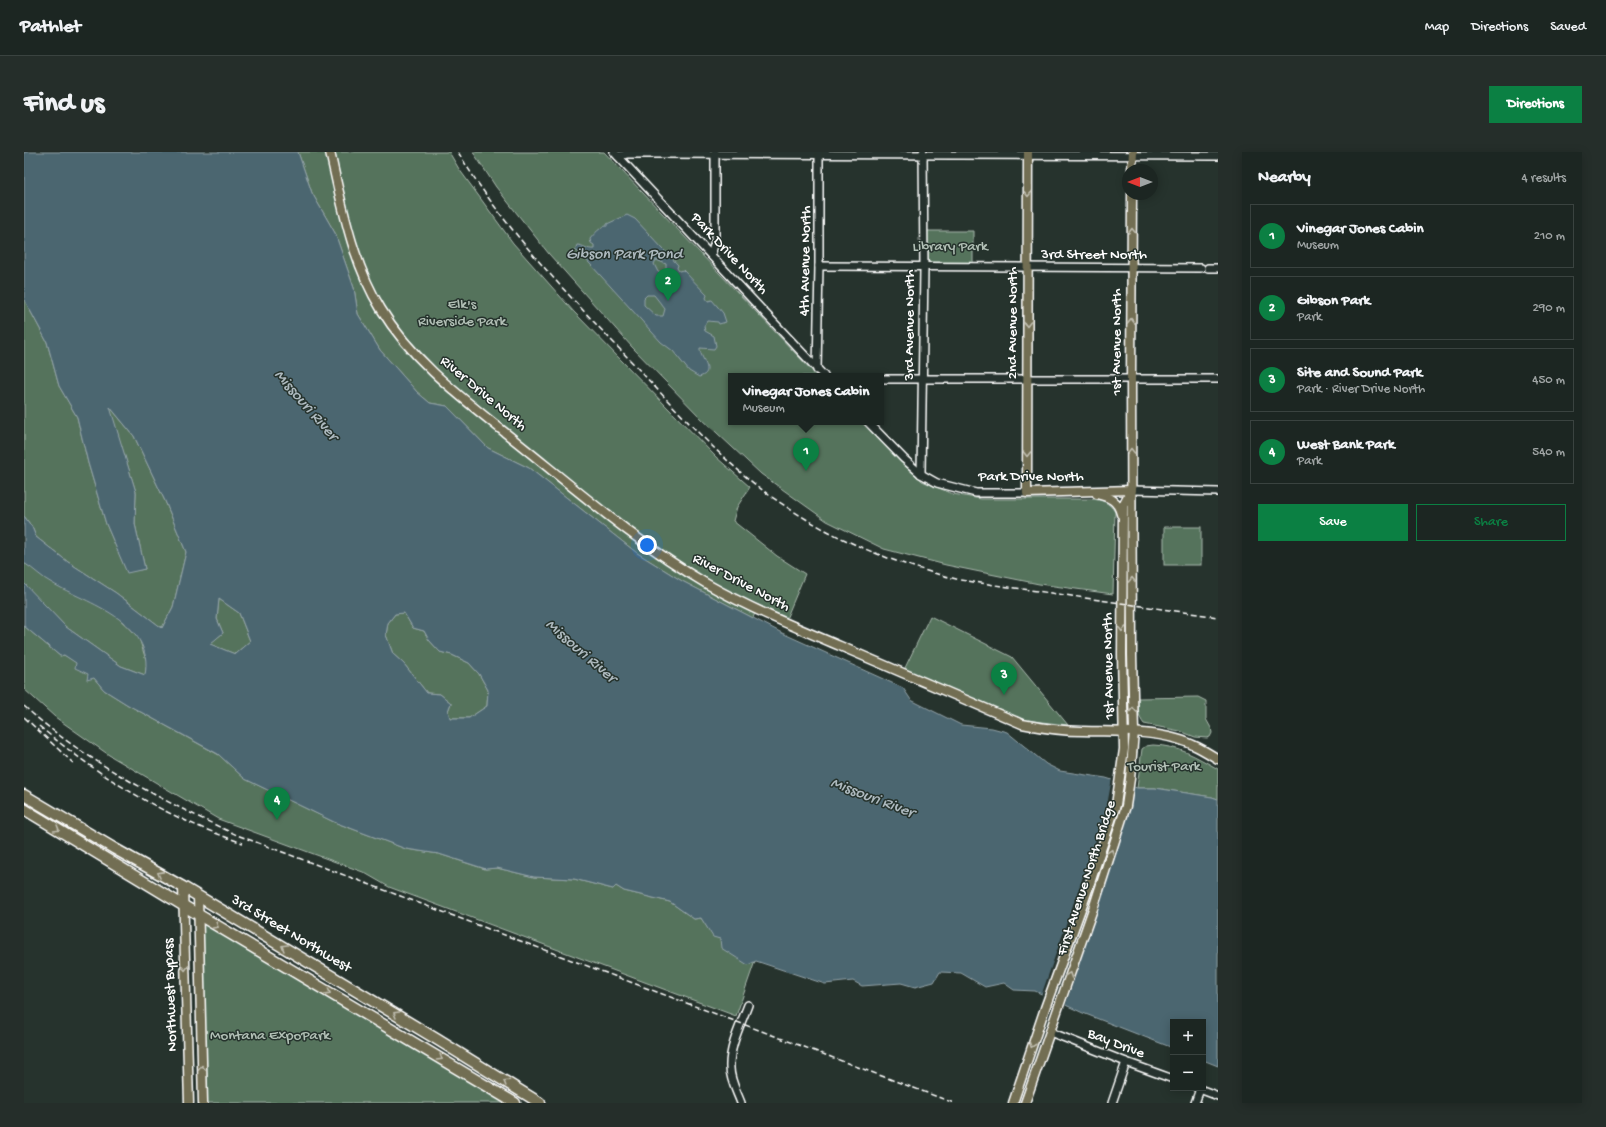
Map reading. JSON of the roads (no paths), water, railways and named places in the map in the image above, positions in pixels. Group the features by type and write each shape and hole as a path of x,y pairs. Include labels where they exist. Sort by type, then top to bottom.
{"highway":[{"name":"3rd Street Northwest","path":"24,795 183,887 540,1103"},
{"name":"3rd Street Northwest","path":"24,809 515,1103"}],"main road":[{"name":"River Drive North","path":"330,152 346,218 361,267 380,307 398,334 428,366 472,406 615,520 654,549 691,574 724,593 793,626 1022,724 1060,730 1124,731 1161,735 1178,739 1218,759"},
{"path":"1132,164 1133,153"},
{"name":"2nd Avenue North","path":"1027,493 1028,154"},
{"name":"1st Avenue North","path":"1132,200 1131,380 1133,749"},
{"name":"1st Avenue North","path":"1124,749 1122,654 1123,505 1132,490"},
{"name":"Park Drive North","path":"1027,493 1132,490"},
{"path":"1089,491 1110,497 1115,501 1119,505 1123,520"},
{"name":"First Avenue North Bridge","path":"1013,1103 1116,805 1124,749"},
{"name":"First Avenue North Bridge","path":"1025,1103 1126,806 1133,749"},
{"name":"Northwest Bypass","path":"183,887 189,1103"},
{"name":"Northwest Bypass","path":"198,896 203,1103"}],"street":[{"path":"711,255 715,242 715,153"},
{"name":"4th Avenue North","path":"817,370 820,266 820,153"},
{"name":"3rd Avenue North","path":"921,474 924,268 923,153"},
{"path":"616,154 1133,153 1218,156"},
{"name":"Park Drive North","path":"616,154 820,373"},
{"name":"3rd Street North","path":"820,266 924,268 1218,268"},
{"path":"884,379 1218,379"},
{"name":"Park Drive North","path":"871,425 921,474 937,483 975,492 1027,493"},
{"name":"Park Drive North","path":"1132,490 1218,492"},
{"path":"741,1103 730,1068 733,1049 748,1005"},
{"name":"Bay Drive","path":"1050,1032 1170,1078"},
{"path":"1112,1103 1126,1062"},
{"path":"1195,1103 1198,1091"},
{"path":"1204,1091 1218,1096"}],"water":[{"name":"Missouri River","path":"24,152 298,152 312,193 335,233 354,288 358,314 380,350 417,392 430,403 447,406 488,448 529,468 637,553 682,581 782,633 903,688 911,700 961,725 992,728 1007,732 1046,764 1060,771 1106,778 1137,788 1155,788 1218,799 1218,1066 1206,1061 1206,1019 1170,1019 1170,1047 1083,1013 1035,991 1014,990 1004,983 985,987 961,973 940,972 934,982 915,987 901,983 862,986 853,981 825,984 756,961 748,965 721,948 720,939 713,937 701,918 694,919 670,902 624,891 616,886 613,889 574,879 534,877 497,868 486,869 439,854 406,849 334,822 245,779 218,754 128,705 104,690 94,678 87,680 88,674 75,668 76,663 64,655 60,656 24,626 24,583 66,627 121,666 145,675 145,656 140,641 129,628 116,617 100,607 48,581 24,563 24,516 32,527 36,537 68,562 116,593 162,628 173,607 186,552 165,501 134,436 110,407 136,492 135,524 145,569 127,573 106,524 88,463 77,417 59,386 47,342 24,299","holes":["219,599 239,613 250,641 235,654 210,644 223,633 217,619","404,613 413,628 424,631 429,640 440,652 452,655 469,663 479,674 488,690 487,706 469,718 450,718 448,711 451,703 440,694 427,693 404,664 393,654 386,635 388,623 395,614"]},
{"name":"Gibson Park Pond","path":"627,215 635,219 678,265 677,268 679,271 683,270 707,295 706,298 708,301 712,300 723,313 726,322 719,324 718,322 707,321 704,326 705,331 714,336 716,346 714,349 700,348 700,352 707,368 707,372 704,375 699,377 689,371 673,351 661,342 581,254 575,250 577,245 594,249 594,245 591,243 590,239 600,229 607,226 607,224","holes":["656,260 666,264 666,272 658,272 654,264","647,295 654,295 665,309 663,316 656,316 644,305 644,298"]}],"railway":[{"path":"458,152 492,203 530,251 668,401 707,441 748,478 769,495 814,524 884,557 960,580 1218,617"},
{"path":"24,706 47,726 98,762 153,794 237,835 954,1103"},
{"path":"24,717 73,763"},
{"path":"39,726 98,771 139,797 205,829 243,843"}],"place":[{"name":"Gibson Park","path":"668,301"},
{"name":"Vinegar Jones Cabin","path":"806,471"},
{"name":"Site and Sound Park","path":"1004,695"},
{"name":"West Bank Park","path":"277,820"}],"park label":[{"name":"Library Park","path":"950,247"},
{"name":"Elk's Riverside Park","path":"462,314"},
{"name":"Tourist Park","path":"1164,767"},
{"name":"Montana ExpoPark","path":"270,1036"}]}
